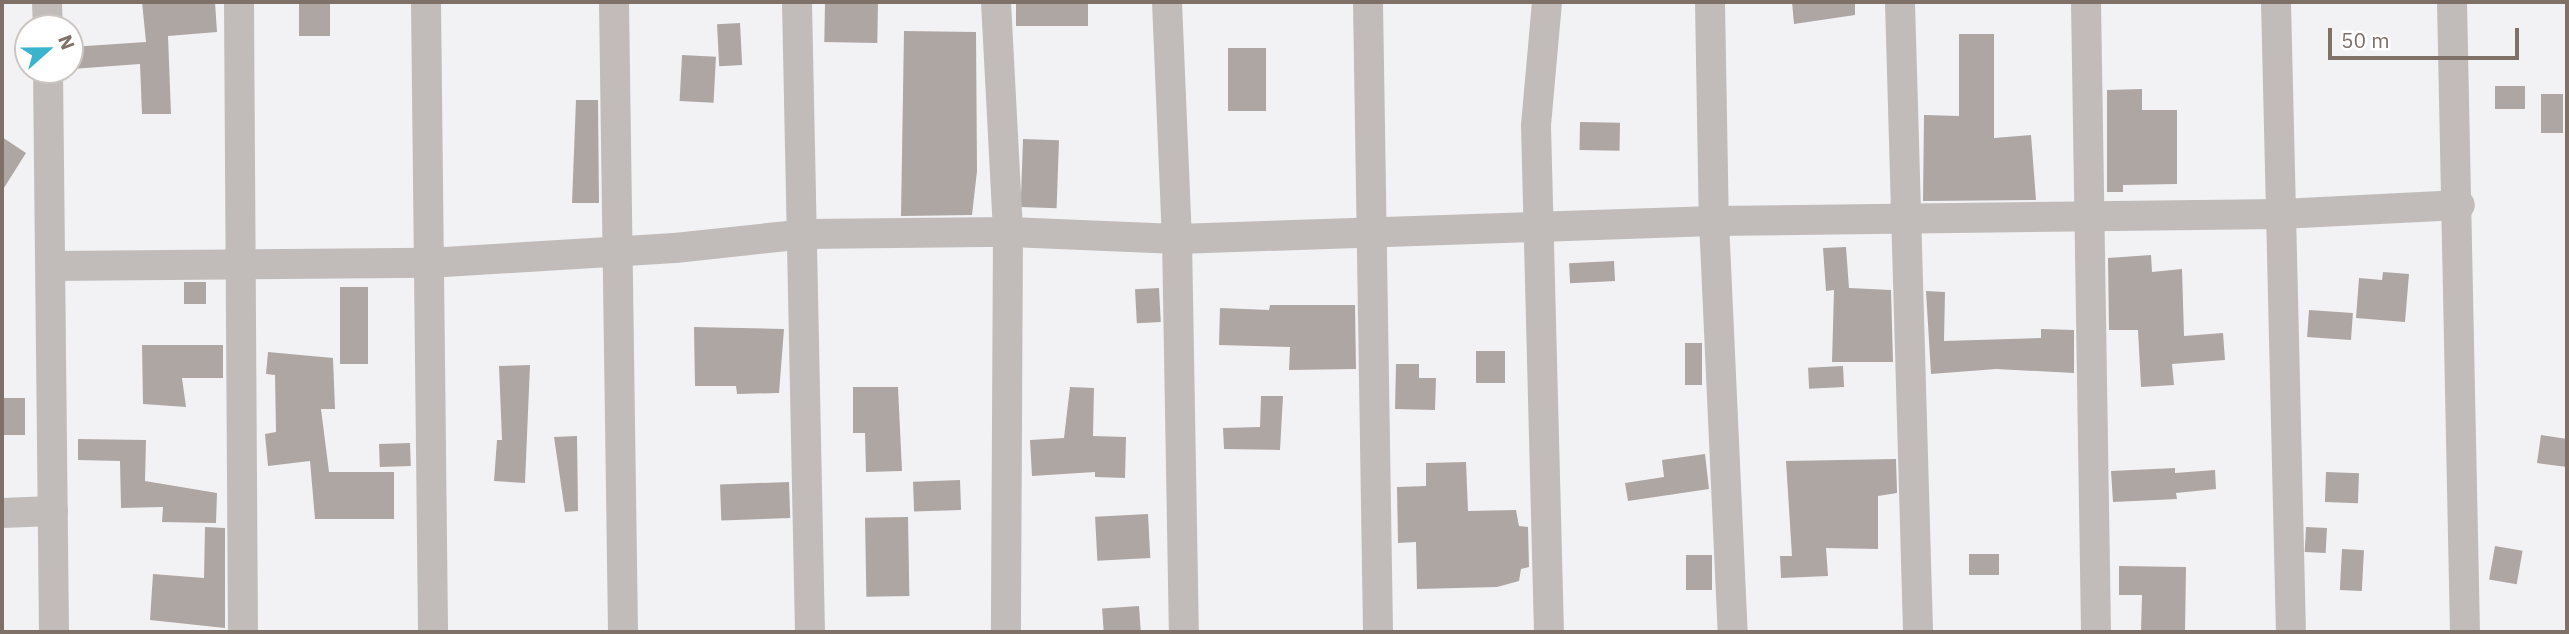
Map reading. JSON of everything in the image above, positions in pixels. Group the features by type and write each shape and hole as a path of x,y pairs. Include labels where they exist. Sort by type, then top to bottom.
{"street":[{"path":"239,2 243,265 243,632"},
{"path":"426,2 433,632"},
{"path":"614,2 623,632"},
{"path":"797,2 805,234 810,632"},
{"path":"996,2 1008,232 1006,632"},
{"path":"1167,2 1177,239 1184,632"},
{"path":"1368,2 1374,232 1378,632"},
{"path":"1547,2 1536,125 1549,632"},
{"path":"1710,2 1714,221 1733,632"},
{"path":"1900,2 1904,217 1918,632"},
{"path":"2086,2 2096,632"},
{"path":"2276,2 2291,632"},
{"path":"2452,2 2460,205 2465,632"},
{"path":"48,84 54,632"},
{"path":"51,266 428,264 617,253 805,234 1008,232 1177,239 1714,221 2281,214 2460,205"},
{"path":"2,513 53,511"}],"building":[{"path":"142,2 215,2 217,32 168,36 171,114 142,114 140,64 84,68 84,46 146,42"},
{"path":"299,2 330,2 330,36 299,36"},
{"path":"825,2 878,3 877,43 824,42"},
{"path":"1016,2 1088,2 1088,26 1016,26"},
{"path":"1792,2 1855,2 1855,15 1794,24"},
{"path":"740,23 742,65 719,66 717,24"},
{"path":"904,31 976,32 977,171 972,215 901,216"},
{"path":"1959,34 1994,34 1994,138 2031,135 2036,200 1923,201 1924,115 1959,116"},
{"path":"1228,48 1266,48 1266,111 1228,111"},
{"path":"682,55 716,57 714,103 680,101"},
{"path":"2495,86 2525,86 2525,109 2495,109"},
{"path":"2142,89 2142,110 2177,110 2177,184 2123,185 2123,192 2107,192 2107,90"},
{"path":"2541,94 2563,94 2563,133 2541,133"},
{"path":"576,100 598,100 599,203 572,203"},
{"path":"1580,122 1620,123 1620,151 1580,150"},
{"path":"2,137 26,153 2,191"},
{"path":"1023,139 1059,140 1057,208 1021,207"},
{"path":"1846,247 1849,288 1891,290 1893,362 1832,362 1834,290 1826,291 1823,248"},
{"path":"2151,255 2152,272 2182,269 2184,336 2223,333 2225,360 2172,364 2174,385 2141,387 2138,330 2109,330 2108,258"},
{"path":"1614,261 1615,281 1570,283 1569,263"},
{"path":"2383,272 2409,274 2405,322 2356,318 2359,278 2382,280"},
{"path":"184,282 206,282 206,304 184,304"},
{"path":"340,287 368,287 368,364 340,364"},
{"path":"1159,288 1161,322 1137,323 1135,289"},
{"path":"1926,291 1945,292 1944,341 2041,338 2041,329 2074,330 2074,373 1996,369 1931,374"},
{"path":"1270,305 1355,305 1356,369 1289,370 1290,347 1219,345 1220,308 1269,310"},
{"path":"2309,310 2353,313 2351,340 2307,337"},
{"path":"694,327 784,329 779,393 737,394 736,386 695,386"},
{"path":"1685,343 1702,343 1702,385 1685,385"},
{"path":"142,345 223,345 223,378 182,378 186,407 143,404"},
{"path":"1476,351 1505,351 1505,383 1476,383"},
{"path":"268,352 333,358 335,409 321,409 329,472 394,472 394,519 315,519 310,461 268,466 265,434 276,432 275,375 266,374"},
{"path":"1396,364 1419,364 1419,378 1436,378 1435,410 1395,409"},
{"path":"530,365 525,483 494,481 497,440 502,440 499,366"},
{"path":"1843,366 1844,387 1809,389 1808,368"},
{"path":"853,387 898,387 902,471 866,472 865,433 853,433"},
{"path":"1070,387 1094,388 1093,436 1126,437 1125,478 1095,477 1095,472 1032,476 1030,440 1064,438"},
{"path":"1261,396 1283,396 1280,450 1224,449 1223,428 1260,427"},
{"path":"2,398 25,398 25,435 2,435"},
{"path":"2541,435 2567,439 2567,467 2537,463"},
{"path":"577,436 578,511 565,512 554,437"},
{"path":"78,439 146,440 145,481 217,493 216,523 162,522 163,507 121,508 120,461 78,460"},
{"path":"410,443 411,466 380,467 379,444"},
{"path":"1705,454 1709,489 1628,501 1625,483 1664,477 1662,460"},
{"path":"1896,459 1897,493 1878,496 1878,549 1826,548 1828,576 1781,578 1780,556 1792,556 1786,461"},
{"path":"1466,462 1468,511 1516,510 1519,526 1528,527 1529,567 1521,569 1519,581 1497,587 1417,589 1416,542 1398,543 1397,487 1426,486 1426,463"},
{"path":"2175,468 2175,473 2215,470 2216,489 2176,493 2177,499 2113,502 2111,471"},
{"path":"2326,472 2359,473 2358,503 2325,502"},
{"path":"960,480 961,510 914,512 913,482"},
{"path":"789,482 790,518 721,520 720,484"},
{"path":"1148,514 1150,558 1097,561 1095,517"},
{"path":"908,517 909,596 866,597 865,518"},
{"path":"205,527 225,528 225,628 150,620 153,574 204,578"},
{"path":"2306,527 2327,528 2326,553 2305,552"},
{"path":"2495,546 2523,551 2517,584 2489,579"},
{"path":"2342,549 2364,550 2362,591 2340,590"},
{"path":"1969,554 1999,554 1999,575 1969,575"},
{"path":"1686,555 1712,555 1712,590 1686,590"},
{"path":"2119,566 2186,567 2185,632 2141,632 2142,595 2119,595"},
{"path":"1139,606 1141,632 1104,632 1102,609"}]}
